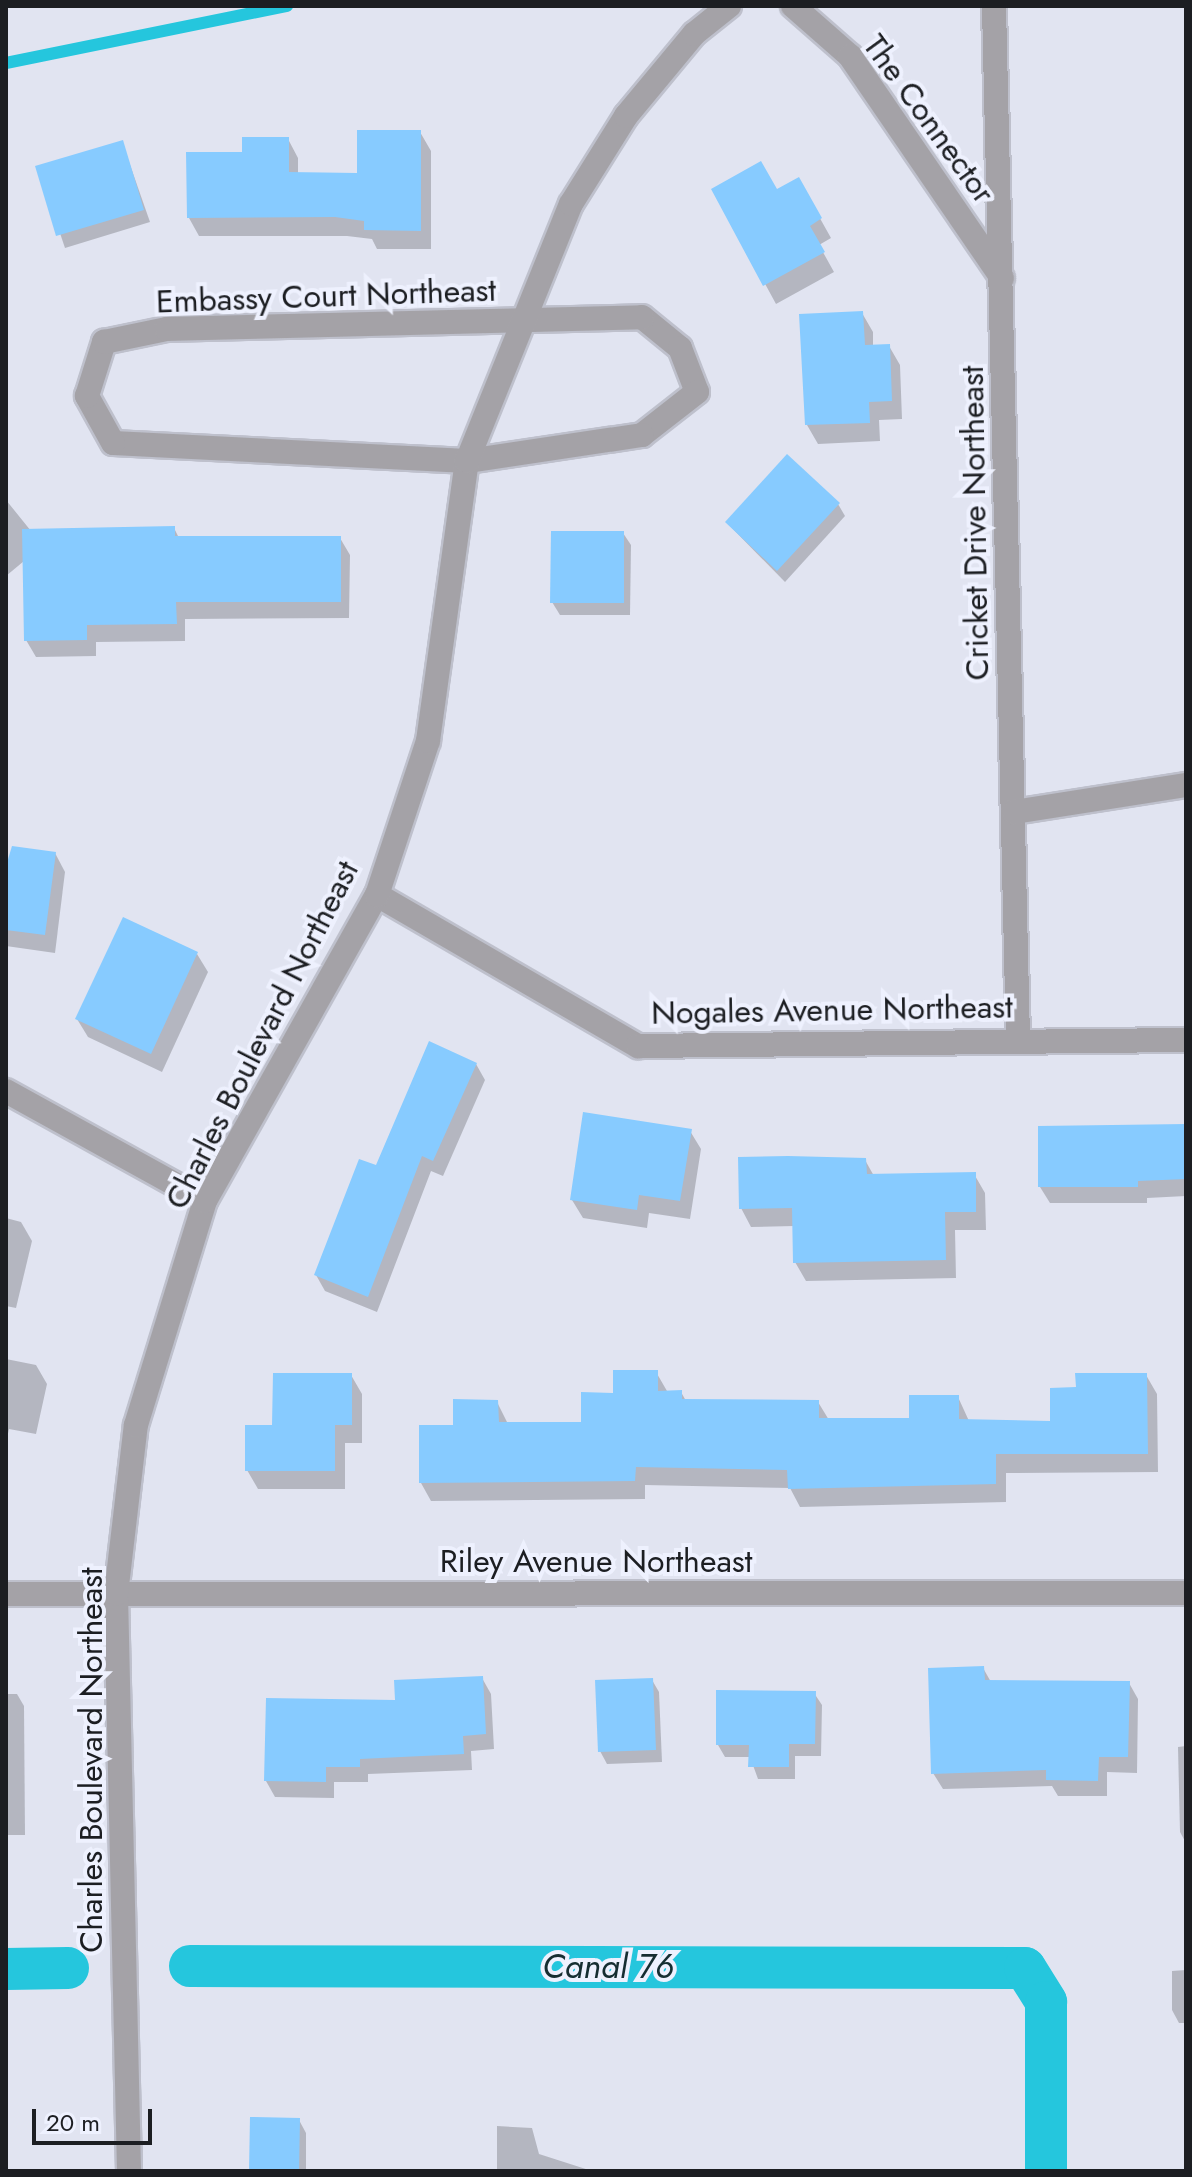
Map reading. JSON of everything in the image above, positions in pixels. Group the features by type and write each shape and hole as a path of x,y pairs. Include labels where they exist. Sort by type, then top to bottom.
{"street":[{"name":"Charles Boulevard Northeast","path":"129,2171 116,1594 136,1425 205,1201 377,895 428,741 467,461 571,204 626,116 694,34 729,6"},
{"name":"The Connector","path":"793,6 850,56 1002,278"},
{"name":"Cricket Drive Northeast","path":"994,6 1018,1039"},
{"name":"Embassy Court Northeast","path":"642,317 680,348 697,392 642,435 467,461 113,443 87,396 104,342 167,329 522,323 642,317"},
{"path":"1014,812 1186,785"},
{"name":"Nogales Avenue Northeast","path":"377,895 638,1046 1018,1039 1186,1040"},
{"path":"6,1091 205,1201"},
{"name":"Riley Avenue Northeast","path":"6,1594 1186,1593"}],"building":[{"path":"357,130 421,130 421,231 364,230 364,221 335,217 187,218 186,152 242,152 242,137 289,137 289,172 357,173"},
{"path":"123,140 144,210 56,236 35,166"},
{"path":"761,161 777,189 799,177 822,218 810,226 825,252 763,286 711,189"},
{"path":"863,311 865,345 890,344 892,401 869,402 870,423 805,425 799,314"},
{"path":"787,454 840,503 777,571 725,522"},
{"path":"175,526 175,536 341,536 341,602 176,602 177,624 87,625 87,640 24,641 22,529"},
{"path":"551,531 624,531 624,603 550,603"},
{"path":"12,846 56,852 45,935 6,930 6,866"},
{"path":"123,917 198,952 151,1054 75,1019"},
{"path":"429,1041 477,1063 433,1161 422,1156 368,1297 314,1275 359,1159 376,1165"},
{"path":"583,1112 692,1129 680,1201 639,1195 637,1210 570,1200"},
{"path":"1186,1124 1186,1179 1138,1181 1138,1187 1038,1187 1038,1126"},
{"path":"738,1157 866,1158 867,1174 976,1172 976,1212 945,1212 946,1260 793,1263 792,1208 739,1209"},
{"path":"613,1370 658,1370 658,1391 682,1390 682,1399 819,1400 819,1418 909,1418 909,1395 959,1395 959,1419 1050,1421 1050,1388 1076,1387 1075,1373 1147,1373 1148,1454 996,1454 996,1484 788,1489 787,1470 636,1467 635,1481 419,1483 419,1425 453,1425 453,1399 498,1400 499,1422 581,1422 581,1392 613,1393"},
{"path":"273,1373 352,1373 352,1425 335,1425 335,1471 245,1471 245,1425 272,1425"},
{"path":"984,1666 985,1680 1130,1681 1128,1757 1099,1757 1098,1781 1046,1780 1046,1770 931,1774 928,1668"},
{"path":"483,1676 486,1734 463,1736 464,1754 360,1759 360,1767 326,1767 326,1782 264,1781 266,1698 395,1700 394,1680"},
{"path":"653,1678 656,1750 598,1752 595,1680"},
{"path":"716,1690 816,1691 815,1744 789,1744 789,1767 748,1767 749,1745 716,1745"},
{"path":"250,2117 300,2118 299,2171 249,2171"}],"waterway":[{"path":"6,63 287,6"},
{"name":"Canal 76","path":"190,1966 1025,1968 1046,2002 1046,2171"},
{"name":"Canal 76","path":"6,1969 68,1968"}]}
